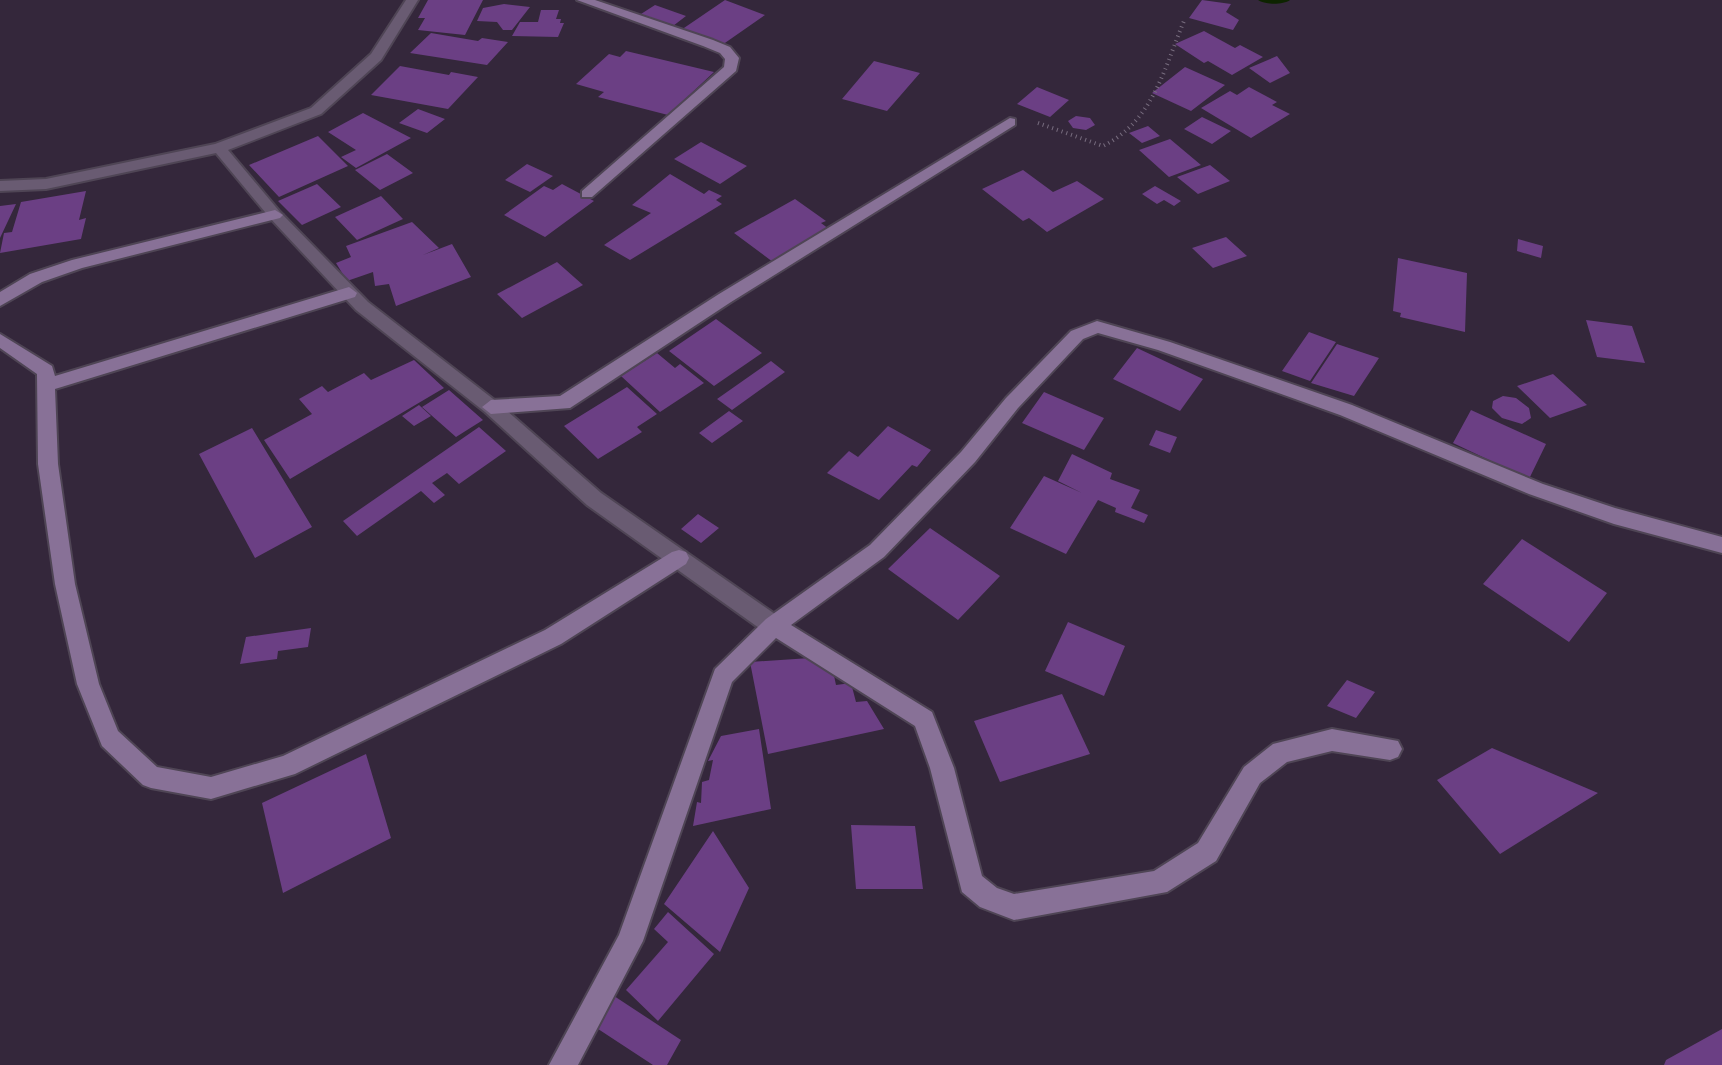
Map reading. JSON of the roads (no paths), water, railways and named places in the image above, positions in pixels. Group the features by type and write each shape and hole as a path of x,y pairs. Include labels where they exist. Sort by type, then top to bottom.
{"street":[{"path":"0,186 46,184 219,148 316,111 376,57 412,0"},
{"path":"583,0 708,43 725,50 732,58 731,68 587,194"},
{"path":"491,407 564,403 725,298 1010,122"},
{"path":"219,148 275,215 349,293 491,407 594,499 774,626 924,719 942,768 971,883 989,898 1014,907 1158,883 1207,852 1252,775 1281,752 1332,740 1390,749"},
{"path":"0,300 36,278 78,264 275,215"},
{"path":"46,385 349,293"},
{"path":"563,1065 630,941 723,676 774,626 877,551 968,457 1012,403 1077,335 1097,327 1164,346 1346,410 1536,489 1614,516 1722,545"},
{"path":"0,340 46,371 48,464 65,584 88,684 110,738 151,777 211,788 287,766 553,637 679,558"}],"waterway":[{"path":"1262,0 1286,0"}]}
